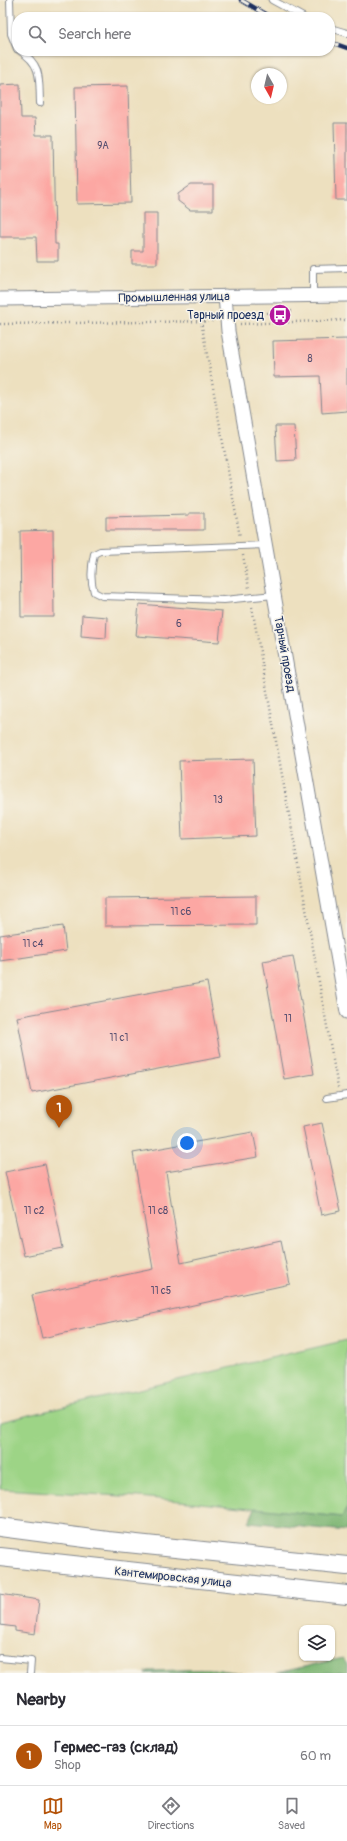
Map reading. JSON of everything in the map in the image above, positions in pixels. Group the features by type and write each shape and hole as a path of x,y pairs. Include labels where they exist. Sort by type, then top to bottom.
{"main road":[{"path":"0,1527 108,1541 347,1566"},
{"name":"Кантемировская улица","path":"0,1556 347,1595"}],"street":[{"name":"Промышленная улица","path":"0,299 347,295"},
{"name":"Тарный проезд","path":"225,296 228,331 347,1012"}],"lane":[{"path":"10,0 12,36"},
{"path":"272,0 294,12"},
{"path":"335,29 347,33"},
{"path":"28,56 32,59 39,74 40,103"},
{"path":"313,295 312,269 347,268"},
{"path":"266,545 100,551 94,554 91,583 94,592 102,596 224,600 274,595"},
{"path":"327,1098 347,1095"},
{"path":"0,1658 32,1661 30,1673"}],"path":[{"path":"267,313 293,311"},
{"path":"285,312 286,322"},
{"path":"0,324 211,320"},
{"path":"240,324 347,320"},
{"path":"201,321 340,1096"}],"green space":[{"path":"347,1340 347,1508 342,1517 139,1497 0,1489 0,1422"},
{"path":"255,1508 342,1517 347,1508 347,1531 249,1522"},
{"path":"343,1658 347,1665 347,1673 277,1673 335,1661"},
{"path":"214,1669 241,1673 145,1673 148,1671"}],"building":[{"path":"20,84 21,118 35,118 36,135 53,135 55,244 58,244 58,261 37,261 36,237 0,237 0,85"},
{"path":"128,86 131,203 77,204 75,87"},
{"path":"334,123 347,123 347,200 336,200"},
{"path":"191,185 213,185 213,210 190,210 178,201 178,194"},
{"path":"143,213 157,213 157,264 132,264 132,251 143,251"},
{"path":"347,339 347,411 322,413 320,376 274,377 273,341"},
{"path":"275,426 294,426 296,460 277,461"},
{"path":"189,513 204,513 204,530 106,530 106,517 189,515"},
{"path":"53,530 54,617 21,617 20,531"},
{"path":"139,604 222,611 219,642 136,636"},
{"path":"82,615 107,617 106,638 81,636"},
{"path":"253,759 256,836 182,839 179,761"},
{"path":"256,896 256,925 105,926 105,898"},
{"path":"63,926 66,951 0,961 0,935"},
{"path":"293,956 314,1074 284,1079 263,961"},
{"path":"207,982 221,1057 32,1093 17,1017"},
{"path":"322,1123 341,1211 321,1215 303,1127"},
{"path":"253,1132 258,1157 166,1172 181,1263 281,1241 290,1284 42,1338 32,1295 153,1269 133,1153"},
{"path":"45,1164 63,1248 24,1256 5,1172"},
{"path":"0,1594 39,1600 35,1634 15,1631 15,1627 0,1625"}],"railway":[{"path":"241,0 261,12"},
{"path":"335,44 347,48"}],"place":[{"name":"Тарный проезд","path":"280,315"},
{"name":"Гермес-газ (склад)","path":"59,1128"}]}
